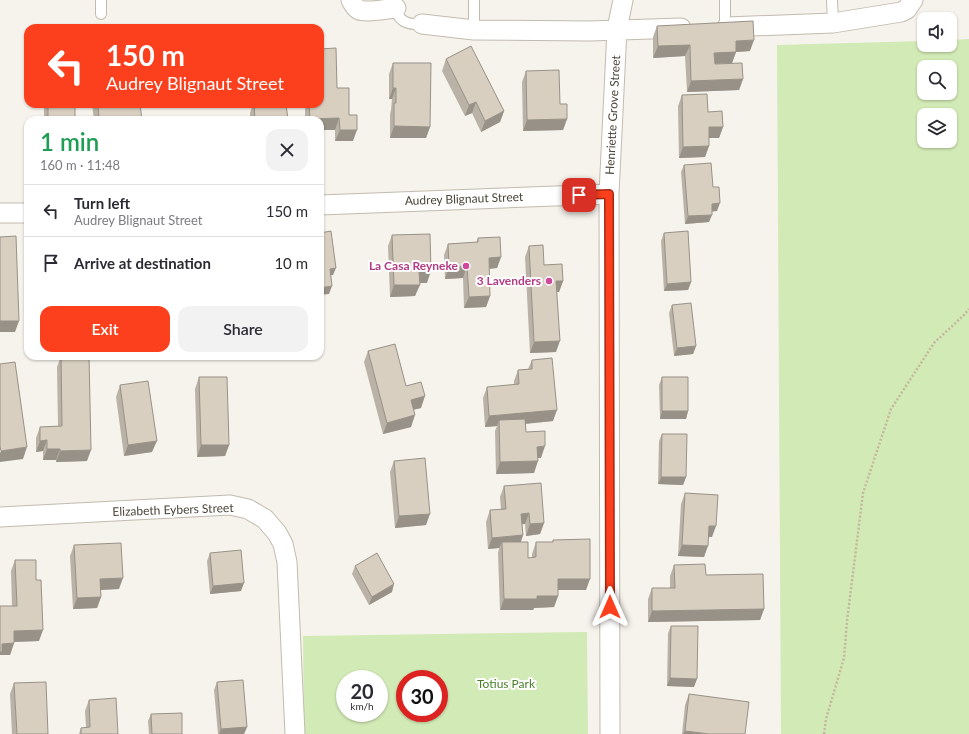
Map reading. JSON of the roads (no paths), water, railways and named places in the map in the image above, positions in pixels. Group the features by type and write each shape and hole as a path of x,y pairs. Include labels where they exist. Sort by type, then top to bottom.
{"street":[{"path":"351,0 354,6 360,10 366,11 396,4"},
{"name":"Henriette Grove Street","path":"610,734 609,194 617,29 623,0"},
{"path":"422,24 474,30 590,30 833,23 907,10 913,0"},
{"name":"Audrey Blignaut Street","path":"324,204 609,194"},
{"path":"0,213 24,213"},
{"name":"Elizabeth Eybers Street","path":"0,516 230,505 248,509 265,519 283,544 287,562 295,734"}],"lane":[{"path":"101,0 101,14"},
{"path":"474,0 474,30"},
{"path":"710,27 725,0"},
{"path":"832,0 833,23"},
{"path":"396,4 398,15 405,22 411,24 422,24"}],"place":[{"name":"La Casa Reyneke","path":"466,266"},
{"name":"3 Lavenders","path":"549,281"}],"park label":[{"name":"Totius Park","path":"506,684"}]}
